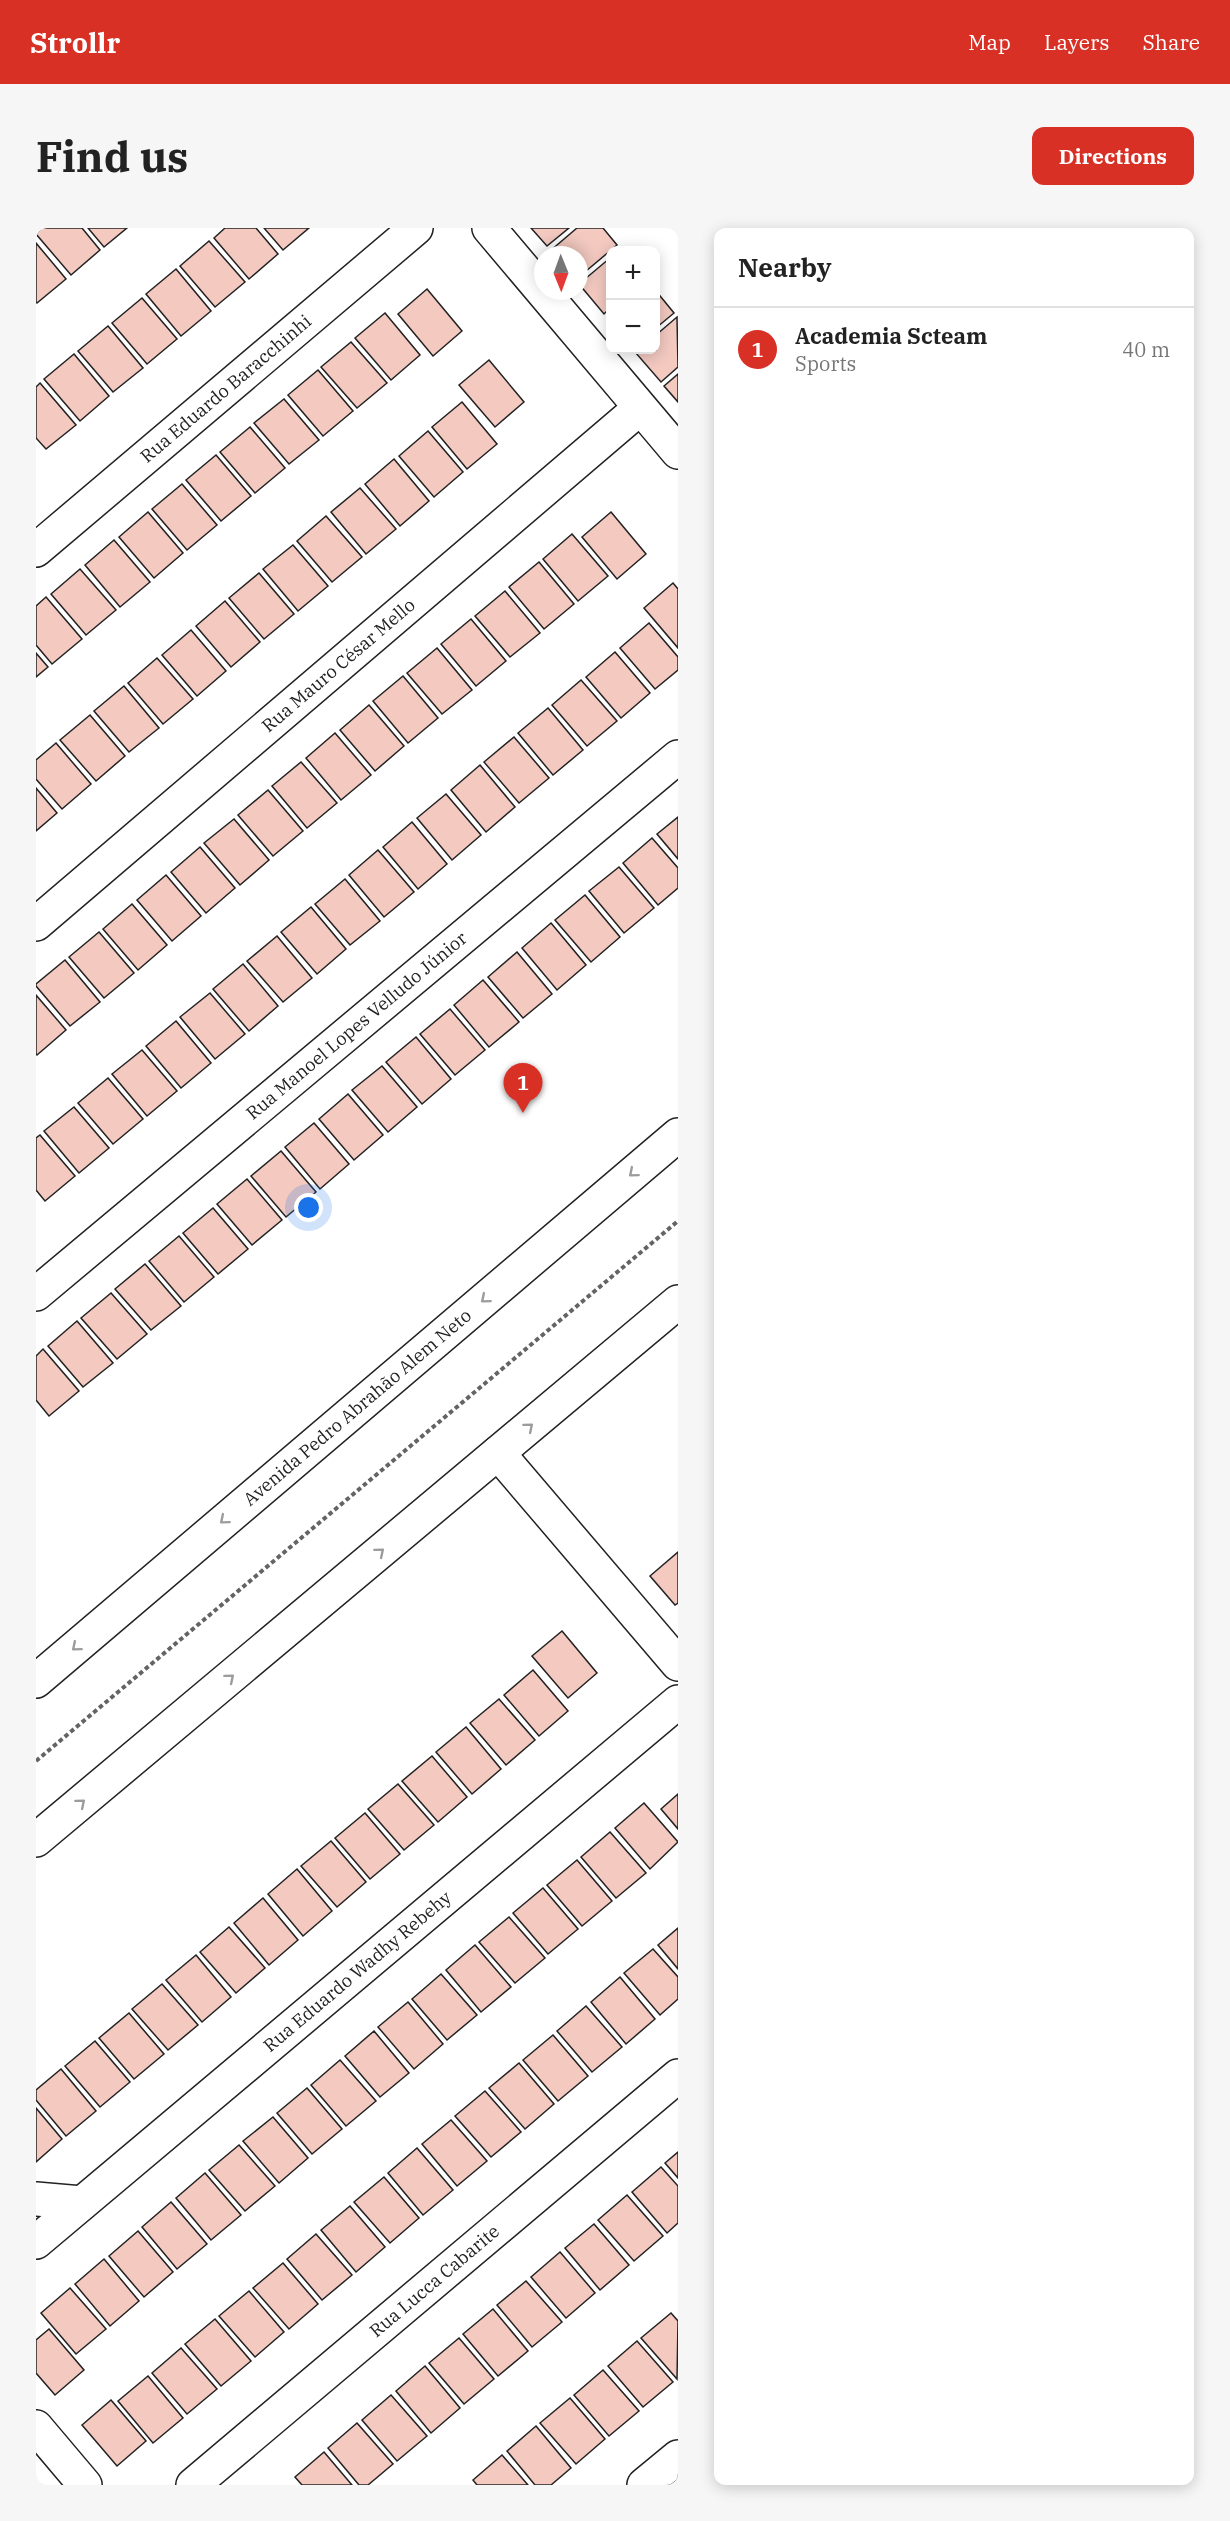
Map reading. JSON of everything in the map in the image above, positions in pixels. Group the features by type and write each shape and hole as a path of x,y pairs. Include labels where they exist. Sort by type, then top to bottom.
{"street":[{"name":"Rua Eduardo Baracchinhi","path":"36,550 416,228"},
{"path":"489,228 678,452"},
{"name":"Rua Mauro César Mello","path":"36,924 640,408"},
{"name":"Rua Manoel Lopes Velludo Júnior","path":"36,1294 678,757"},
{"name":"Avenida Pedro Abrahão Alem Neto","path":"36,1680 678,1135"},
{"path":"36,1840 678,1302"},
{"path":"498,1453 678,1664"},
{"name":"Rua Eduardo Wadhy Rebehy","path":"36,2242 678,1702"},
{"name":"Rua Lucca Cabarite","path":"193,2485 678,2076"},
{"path":"36,2199 82,2203"},
{"path":"36,2427 85,2485"},
{"path":"644,2485 678,2457"}],"path":[{"path":"36,1761 678,1221"}],"building":[{"path":"42,228 82,228 100,250 71,275 36,234"},
{"path":"88,228 127,228 104,247"},
{"path":"225,228 256,228 278,254 249,279 214,238"},
{"path":"264,228 309,228 283,250"},
{"path":"531,228 569,228 547,246"},
{"path":"577,228 603,228 617,245 606,246 606,254 588,269 588,246 556,246"},
{"path":"209,241 245,282 215,307 180,266"},
{"path":"36,243 66,279 37,303 36,302"},
{"path":"606,261 606,312 604,314 588,295 588,276"},
{"path":"176,269 211,311 181,336 146,294"},
{"path":"427,289 462,331 433,356 398,314"},
{"path":"660,296 674,313 660,325"},
{"path":"142,298 177,339 147,364 112,323"},
{"path":"385,313 420,355 391,380 355,338"},
{"path":"677,317 678,367 661,382 637,354 660,354 660,332"},
{"path":"108,326 143,368 113,392 78,351"},
{"path":"351,342 387,383 357,408 321,367"},
{"path":"74,354 109,396 80,421 44,379"},
{"path":"489,360 524,402 495,427 459,385"},
{"path":"318,370 353,411 323,436 288,395"},
{"path":"678,374 678,402 664,386"},
{"path":"40,383 76,425 46,449 36,438 36,387"},
{"path":"284,399 319,440 289,464 254,423"},
{"path":"462,402 497,444 467,469 432,427"},
{"path":"250,427 285,468 255,493 220,452"},
{"path":"428,431 463,472 434,497 399,456"},
{"path":"216,455 251,496 221,521 186,480"},
{"path":"394,459 429,501 400,526 365,484"},
{"path":"182,484 217,525 187,550 152,509"},
{"path":"360,488 396,529 366,554 331,512"},
{"path":"148,512 183,553 154,578 119,537"},
{"path":"611,512 646,554 617,579 582,537"},
{"path":"326,516 362,557 332,582 297,541"},
{"path":"572,534 608,576 578,601 543,559"},
{"path":"114,540 150,582 120,607 85,565"},
{"path":"293,545 328,586 298,611 263,569"},
{"path":"539,562 574,604 544,629 509,587"},
{"path":"80,569 116,610 86,635 51,594"},
{"path":"259,573 294,614 264,639 229,598"},
{"path":"673,583 678,589 678,648 644,608"},
{"path":"505,591 540,633 510,657 475,616"},
{"path":"46,597 82,639 52,664 36,645 36,606"},
{"path":"225,601 260,642 231,667 196,626"},
{"path":"471,619 506,661 476,686 441,644"},
{"path":"649,623 678,657 678,670 655,689 620,648"},
{"path":"191,630 226,671 197,696 162,655"},
{"path":"437,648 472,690 442,714 407,673"},
{"path":"615,652 650,693 621,718 586,677"},
{"path":"36,653 48,667 36,677"},
{"path":"157,658 193,699 163,724 128,683"},
{"path":"403,676 438,718 408,743 373,701"},
{"path":"581,680 617,721 587,746 552,705"},
{"path":"124,686 159,728 129,752 94,711"},
{"path":"369,705 404,746 375,771 340,730"},
{"path":"548,708 583,750 553,775 518,733"},
{"path":"90,715 125,756 96,781 60,740"},
{"path":"335,733 371,775 341,800 306,758"},
{"path":"514,737 549,778 519,803 484,762"},
{"path":"56,743 91,784 62,809 36,779 36,760"},
{"path":"301,762 337,803 307,828 272,786"},
{"path":"480,765 515,807 486,832 451,790"},
{"path":"36,788 57,813 36,831"},
{"path":"268,790 303,831 273,856 238,815"},
{"path":"446,794 481,835 452,860 417,818"},
{"path":"678,817 678,859 657,834"},
{"path":"234,819 269,860 240,885 204,843"},
{"path":"412,822 447,864 418,889 383,847"},
{"path":"652,838 678,868 678,888 658,905 623,863"},
{"path":"200,847 235,888 206,913 171,872"},
{"path":"378,850 414,892 384,917 349,875"},
{"path":"619,867 654,908 624,933 589,891"},
{"path":"166,875 201,916 172,941 137,900"},
{"path":"345,879 380,921 350,945 315,904"},
{"path":"585,895 620,937 591,962 555,920"},
{"path":"132,904 167,945 138,970 103,929"},
{"path":"311,907 346,949 317,974 281,932"},
{"path":"551,923 586,965 557,990 522,948"},
{"path":"99,932 134,973 104,998 69,957"},
{"path":"277,936 312,978 283,1002 247,961"},
{"path":"517,952 552,994 523,1018 488,977"},
{"path":"65,960 100,1002 70,1026 36,986"},
{"path":"243,964 278,1006 249,1031 213,989"},
{"path":"483,980 519,1022 489,1047 454,1005"},
{"path":"210,993 245,1034 215,1059 180,1017"},
{"path":"36,995 66,1030 37,1055 36,1054"},
{"path":"450,1009 485,1050 455,1075 420,1034"},
{"path":"176,1021 211,1063 181,1088 146,1046"},
{"path":"416,1037 451,1079 422,1104 386,1062"},
{"path":"142,1050 177,1091 147,1116 112,1074"},
{"path":"382,1066 417,1107 388,1132 352,1090"},
{"path":"108,1078 143,1119 113,1144 78,1103"},
{"path":"348,1094 383,1135 354,1160 319,1119"},
{"path":"74,1107 109,1148 79,1173 44,1131"},
{"path":"314,1123 349,1164 320,1189 285,1147"},
{"path":"40,1135 75,1176 45,1201 36,1190 36,1138"},
{"path":"281,1151 316,1192 286,1217 251,1176"},
{"path":"247,1179 282,1220 252,1245 217,1204"},
{"path":"213,1208 248,1249 218,1274 183,1233"},
{"path":"179,1236 214,1277 184,1302 149,1261"},
{"path":"145,1264 181,1306 151,1330 115,1289"},
{"path":"111,1293 147,1334 117,1359 81,1318"},
{"path":"77,1321 113,1363 83,1387 48,1346"},
{"path":"43,1349 79,1391 49,1416 36,1400 36,1356"},
{"path":"678,1552 678,1603 675,1605 650,1576"},
{"path":"562,1631 597,1673 568,1698 532,1656"},
{"path":"533,1670 568,1711 539,1736 504,1695"},
{"path":"499,1699 535,1740 506,1765 470,1723"},
{"path":"466,1727 501,1769 472,1794 436,1752"},
{"path":"432,1756 467,1797 438,1822 402,1781"},
{"path":"398,1784 434,1825 404,1850 368,1809"},
{"path":"678,1794 678,1829 661,1809"},
{"path":"644,1803 678,1842 650,1869 615,1828"},
{"path":"365,1813 400,1854 370,1879 335,1838"},
{"path":"610,1832 646,1873 616,1898 581,1857"},
{"path":"331,1841 366,1882 337,1907 301,1866"},
{"path":"577,1860 612,1901 582,1926 547,1885"},
{"path":"297,1869 332,1911 303,1936 268,1894"},
{"path":"543,1888 578,1929 548,1954 513,1913"},
{"path":"263,1898 298,1940 269,1965 234,1923"},
{"path":"509,1917 545,1958 515,1983 479,1942"},
{"path":"229,1927 265,1968 236,1993 200,1952"},
{"path":"678,1928 678,1969 658,1945"},
{"path":"475,1945 511,1987 481,2012 446,1970"},
{"path":"653,1949 678,1977 678,1999 660,2015 624,1973"},
{"path":"196,1955 231,1997 202,2022 166,1980"},
{"path":"441,1974 477,2015 447,2040 412,1999"},
{"path":"620,1977 655,2019 626,2044 591,2002"},
{"path":"162,1984 198,2025 168,2050 132,2009"},
{"path":"408,2002 443,2044 414,2069 378,2027"},
{"path":"586,2006 622,2047 592,2072 557,2031"},
{"path":"129,2013 164,2054 134,2079 99,2038"},
{"path":"374,2031 409,2073 380,2097 345,2056"},
{"path":"553,2035 588,2076 558,2101 523,2060"},
{"path":"95,2041 130,2082 100,2107 65,2066"},
{"path":"340,2060 376,2101 346,2126 311,2085"},
{"path":"519,2063 554,2104 525,2129 489,2088"},
{"path":"61,2069 96,2111 66,2136 36,2100 36,2090"},
{"path":"307,2088 342,2129 312,2154 277,2113"},
{"path":"485,2091 521,2132 491,2157 455,2116"},
{"path":"36,2108 62,2139 36,2162"},
{"path":"273,2117 308,2158 279,2183 243,2141"},
{"path":"451,2120 487,2161 457,2186 422,2144"},
{"path":"239,2145 275,2186 245,2211 209,2170"},
{"path":"417,2148 453,2190 423,2215 388,2173"},
{"path":"678,2152 678,2178 665,2163"},
{"path":"661,2167 678,2186 678,2223 667,2233 632,2192"},
{"path":"205,2173 241,2215 211,2240 176,2198"},
{"path":"384,2177 419,2218 390,2243 354,2202"},
{"path":"627,2195 663,2236 634,2261 598,2220"},
{"path":"171,2202 207,2244 177,2269 142,2227"},
{"path":"350,2206 385,2247 356,2272 321,2230"},
{"path":"594,2224 629,2265 600,2290 565,2248"},
{"path":"138,2231 173,2272 144,2297 109,2256"},
{"path":"316,2234 352,2275 322,2300 287,2259"},
{"path":"560,2252 595,2293 566,2318 531,2277"},
{"path":"104,2259 139,2301 110,2326 75,2284"},
{"path":"283,2263 318,2304 289,2329 253,2288"},
{"path":"526,2281 562,2322 532,2347 497,2305"},
{"path":"70,2288 106,2329 76,2354 41,2313"},
{"path":"249,2291 284,2332 255,2357 219,2316"},
{"path":"493,2309 528,2351 498,2376 463,2334"},
{"path":"671,2313 678,2321 677,2379 641,2338"},
{"path":"215,2319 251,2361 221,2386 185,2344"},
{"path":"49,2329 84,2370 55,2395 36,2373 36,2340"},
{"path":"459,2338 494,2379 464,2404 429,2363"},
{"path":"637,2341 673,2382 643,2407 608,2366"},
{"path":"181,2348 217,2389 187,2414 152,2373"},
{"path":"425,2366 460,2408 431,2433 396,2391"},
{"path":"603,2370 639,2411 609,2436 574,2395"},
{"path":"148,2376 183,2418 153,2443 118,2401"},
{"path":"391,2395 427,2436 397,2461 362,2420"},
{"path":"570,2398 605,2439 576,2464 540,2423"},
{"path":"111,2400 146,2441 117,2466 82,2425"},
{"path":"357,2423 393,2464 368,2485 359,2485 328,2448"},
{"path":"536,2426 571,2468 551,2485 535,2485 507,2451"},
{"path":"324,2452 352,2485 302,2485 295,2477"},
{"path":"502,2455 528,2485 477,2485 473,2480"}],"place":[{"name":"Academia Scteam","path":"523,1113"}]}
